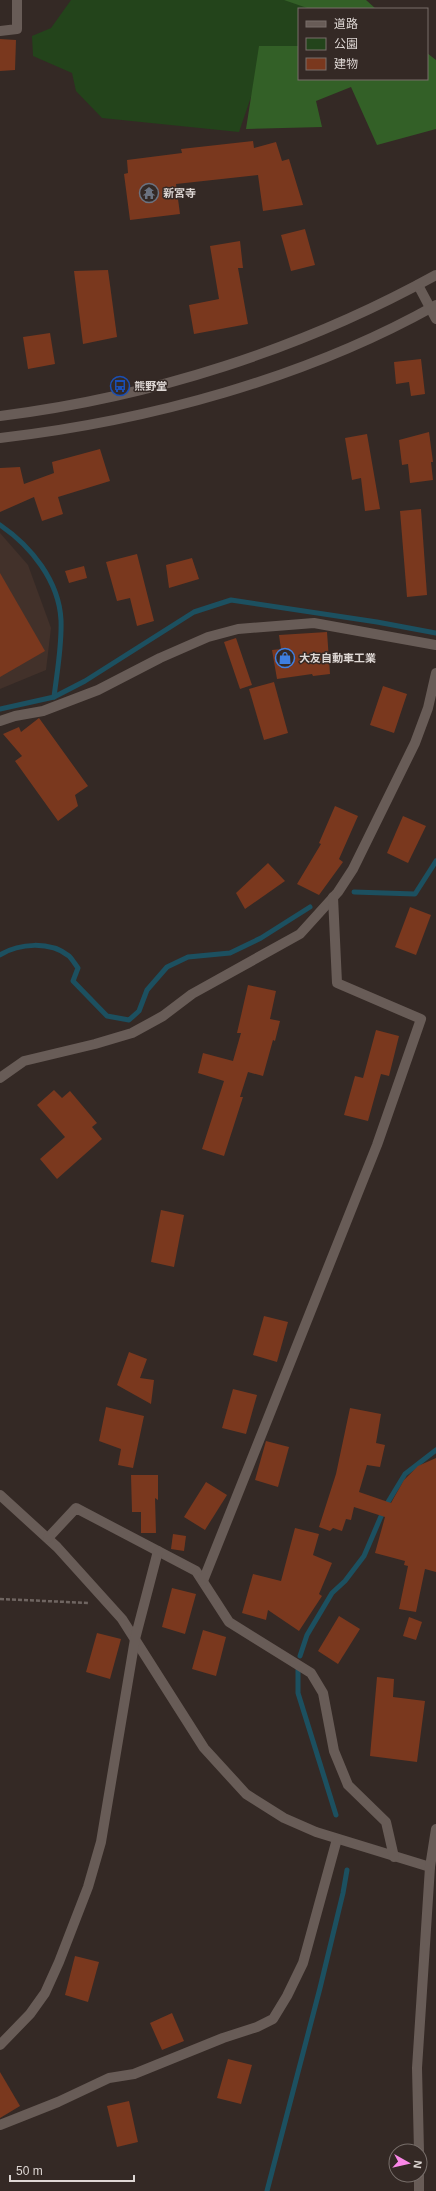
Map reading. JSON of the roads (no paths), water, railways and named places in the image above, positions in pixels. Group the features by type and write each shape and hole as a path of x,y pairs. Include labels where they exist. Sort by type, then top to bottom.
{"street":[{"path":"0,31 17,29 17,0"},
{"path":"0,416 130,394 193,376 318,332 436,275"},
{"path":"418,285 433,306 436,319"},
{"path":"0,438 98,423 155,410 245,386 324,358 433,306"},
{"path":"0,721 15,716 43,711 98,690 160,658 208,637 238,629 314,623 436,645"},
{"path":"0,1078 24,1061 95,1044 132,1033 163,1016 192,994 300,934 334,897 353,869 415,743 428,708 436,673"},
{"path":"203,1581 377,1145 421,1019 337,983 334,897"},
{"path":"0,1495 48,1538 122,1618 204,1748 246,1794 284,1818 337,1839 430,1867"},
{"path":"48,1538 76,1508 196,1571 229,1622 310,1673 322,1693 334,1751 348,1785 386,1822 394,1857"},
{"path":"0,2045 30,2014 45,1993 88,1887 101,1842 135,1639 158,1551"},
{"path":"418,2143 417,2068 430,1867 436,1829"},
{"path":"0,2125 58,2102 109,2078 134,2074 223,2038 256,2028 273,2019 287,1996 303,1963 337,1839"}],"waterway":[{"path":"0,525 22,543 32,554 49,578 55,592 61,620 61,639 54,697"},
{"path":"0,709 54,697 85,681 194,612 231,600 377,622 436,633"},
{"path":"354,892 415,894 436,861"},
{"path":"0,955 16,948 34,945 61,951 69,956 78,968 73,981 107,1016 129,1020 139,1011 147,990 167,967 188,957 230,953 261,938 310,907"},
{"path":"300,1656 307,1635 332,1593 345,1581 364,1556 385,1507 405,1474 436,1450"},
{"path":"298,1670 298,1693 336,1815"},
{"path":"267,2191 320,1988 343,1893 347,1870"}],"place":[{"name":"新宮寺","path":"149,193"},
{"name":"熊野堂","path":"120,386"},
{"name":"大友自動車工業","path":"285,658"}]}
